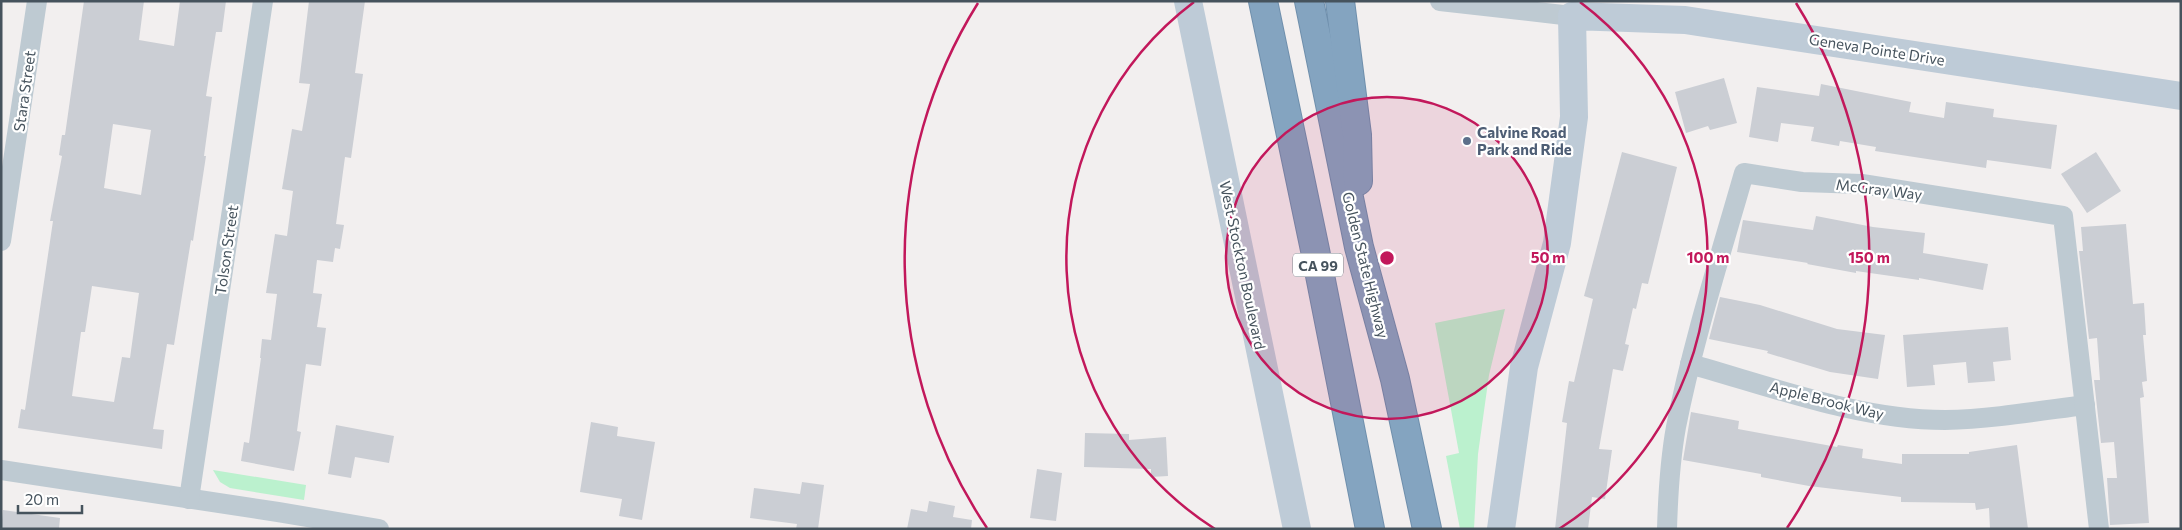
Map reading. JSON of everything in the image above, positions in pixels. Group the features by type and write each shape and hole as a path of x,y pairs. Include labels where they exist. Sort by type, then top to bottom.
{"highway":[{"name":"CA 99","path":"1263,1 1315,250 1370,529"},
{"name":"Golden State Highway","path":"1309,1 1359,248 1394,379 1427,529"},
{"path":"1340,1 1357,135 1359,248"}],"street":[{"name":"Stara Street","path":"1,241 37,1"},
{"name":"Tolson Street","path":"189,498 263,1"},
{"name":"West Stockton Boulevard","path":"1188,1 1297,529"},
{"path":"1440,1 1572,16 1574,117 1557,244 1524,367 1500,529"},
{"name":"Geneva Pointe Drive","path":"1572,16 1684,20 2181,96"},
{"name":"McGray Way","path":"1667,529 1672,451 1690,364 1744,173 1802,182 1862,184 2063,216 2099,529"},
{"name":"Apple Brook Way","path":"1690,364 1836,405 1890,416 1944,420 2085,405"},
{"path":"1,470 379,529"}],"green space":[{"path":"1505,309 1489,375 1478,454 1474,529 1460,529 1446,456 1459,453 1435,323"},
{"path":"213,470 306,485 304,500 230,488 220,482"}],"building":[{"path":"84,1 144,1 139,40 174,46 180,1 226,1 222,32 216,32 206,96 212,97 204,156 206,156 193,241 191,240 174,345 167,344 153,429 164,430 162,449 18,428 21,409 25,410 53,221 50,221 62,156 59,155 62,135 65,135","holes":["113,124 151,130 141,195 104,188","92,286 139,293 130,358 122,357 114,402 72,396 81,332 85,332"]},
{"path":"309,1 365,1 355,73 363,74 351,158 345,157 336,224 344,225 340,249 335,248 333,262 317,260 313,293 322,294 317,327 326,328 321,366 306,364 297,431 301,432 294,471 241,461 244,442 249,443 262,339 271,340 277,294 266,293 275,234 287,236 293,191 282,189 292,129 302,131 310,84 299,83"},
{"path":"1724,78 1737,123 1710,130 1708,126 1686,133 1675,92"},
{"path":"1821,84 1911,102 1909,112 1944,118 1946,102 1994,109 1993,117 2057,125 2051,169 1987,160 1986,168 1875,151 1876,147 1840,141 1839,146 1811,141 1814,127 1781,123 1778,142 1749,137 1757,87 1819,96"},
{"path":"1622,152 1677,167 1648,284 1642,283 1636,309 1633,308 1625,344 1629,345 1623,371 1613,369 1599,449 1612,450 1605,499 1592,497 1588,529 1555,529 1567,423 1562,422 1569,381 1574,382 1593,299 1584,296"},
{"path":"2096,152 2121,191 2087,213 2061,174"},
{"path":"1816,216 1873,227 1925,233 1923,253 1988,264 1983,290 1919,278 1919,280 1856,271 1856,273 1808,263 1737,252 1743,220 1813,230"},
{"path":"2126,224 2133,304 2144,303 2146,335 2143,335 2147,381 2142,382 2144,397 2140,398 2149,523 2110,525 2107,478 2117,478 2114,442 2101,443 2094,380 2100,380 2097,338 2089,339 2079,251 2083,251 2081,227"},
{"path":"1720,297 1760,305 1837,329 1885,335 1878,379 1830,372 1767,353 1768,351 1709,339"},
{"path":"2008,327 2011,360 1993,362 1995,381 1968,383 1966,362 1933,365 1935,385 1907,387 1903,335"},
{"path":"1691,412 1739,421 1738,429 1837,447 1838,445 1863,449 1862,458 1902,464 1902,454 1969,454 1969,452 2017,445 2028,529 1990,529 1989,508 1976,510 1975,503 1901,502 1901,497 1809,486 1761,477 1761,474 1683,460"},
{"path":"591,422 618,427 617,436 655,442 642,520 619,516 622,499 580,492"},
{"path":"336,425 394,436 389,463 355,457 351,478 328,474"},
{"path":"1085,433 1129,434 1129,440 1166,437 1168,476 1151,477 1151,469 1084,467"},
{"path":"1037,469 1062,473 1056,521 1030,518"},
{"path":"802,482 824,485 818,529 796,529 797,524 750,518 754,488 800,494"},
{"path":"929,501 955,506 953,517 972,520 971,529 907,529 911,509 927,512"},
{"path":"3,510 60,518 59,529 1,529"}],"place":[{"name":"Calvine Road Park and Ride","path":"1467,141"}]}
